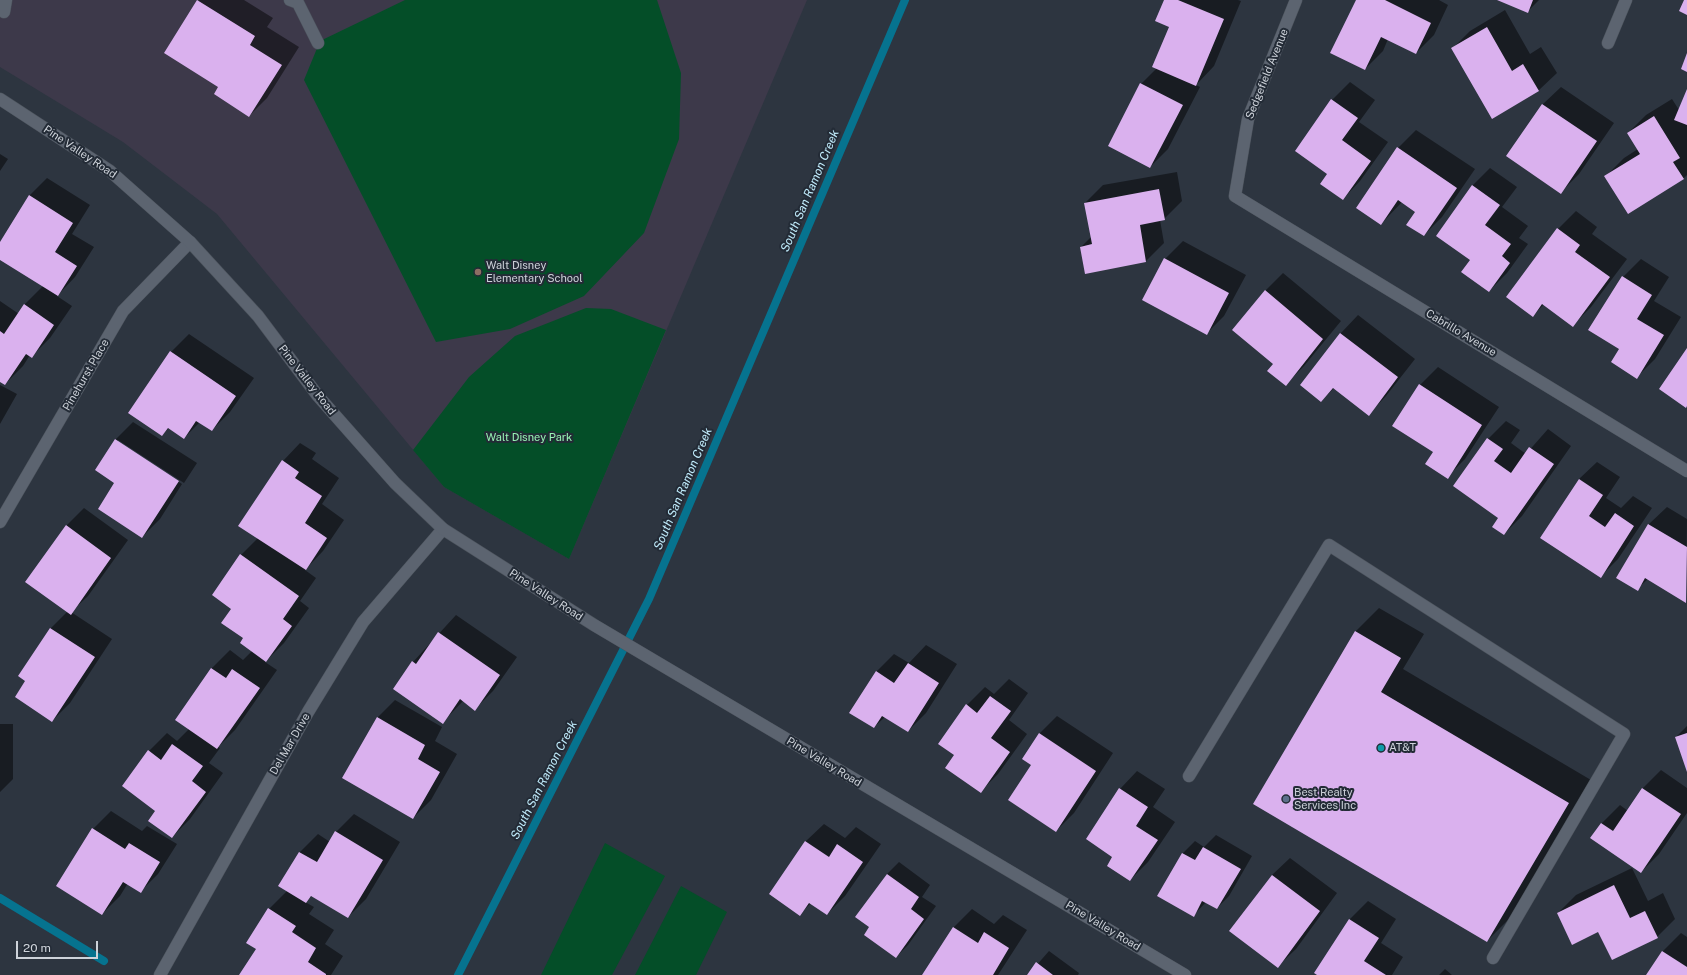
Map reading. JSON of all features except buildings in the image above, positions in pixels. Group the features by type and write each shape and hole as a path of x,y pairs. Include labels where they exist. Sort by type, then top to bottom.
{"street":[{"path":"290,0 298,3 318,44"},
{"name":"Sedgefield Avenue","path":"1235,196 1248,119 1296,0"},
{"path":"1608,43 1626,0"},
{"name":"Pine Valley Road","path":"0,99 110,171 190,242 258,316 323,402 395,483 443,528 594,625 1185,975"},
{"name":"Cabrillo Avenue","path":"1235,196 1687,471"},
{"name":"Pinehurst Place","path":"0,522 123,311 190,242"},
{"name":"Del Mar Drive","path":"160,975 308,712 363,622 443,528"},
{"path":"1189,776 1329,545 1624,734 1493,958"}],"shaded area":[{"name":"Walt Disney Elementary School","path":"0,0 807,0 569,559 444,487 217,214 123,142 0,67"}],"green space":[{"path":"405,0 657,0 681,73 679,139 644,233 584,296 510,329 436,342 304,80 320,41"},
{"name":"Walt Disney Park","path":"586,308 611,309 666,330 569,559 444,487 413,450 469,377 515,336"},
{"path":"605,843 665,876 612,975 541,975"},
{"path":"681,886 727,912 696,975 635,975"}],"waterway":[{"name":"South San Ramon Creek","path":"458,975 649,599 905,0"},
{"path":"0,898 104,961"}],"place":[{"name":"Walt Disney Elementary School","path":"478,272"},
{"name":"AT&T","path":"1381,748"},
{"name":"Best Realty Services Inc","path":"1286,799"}]}
